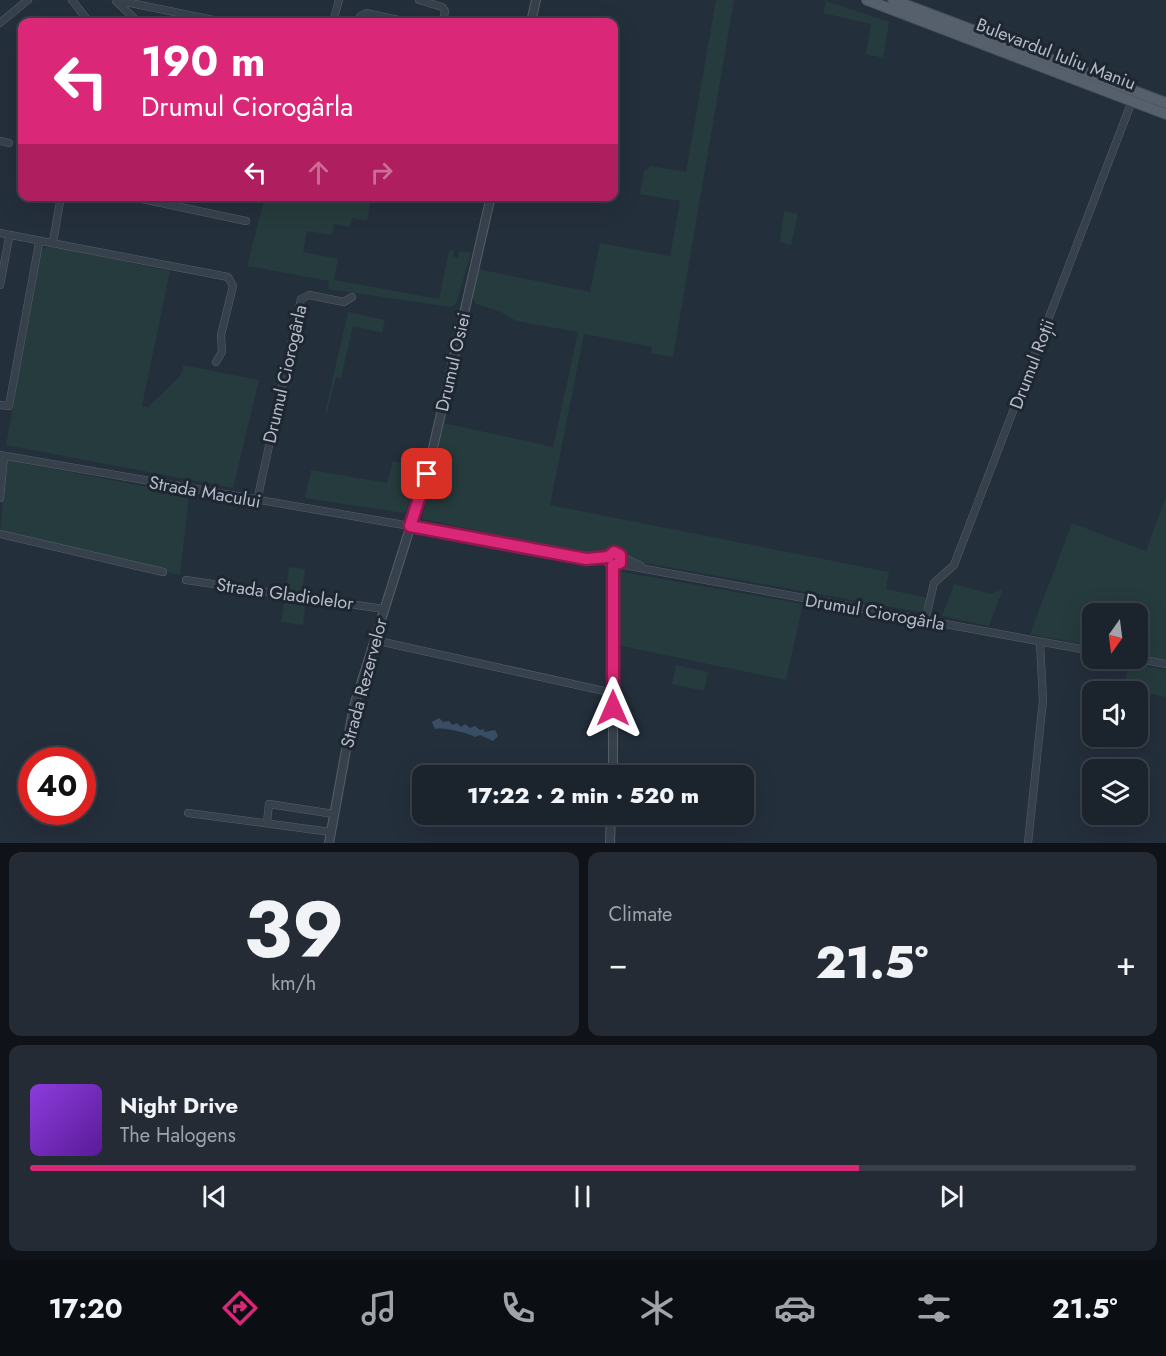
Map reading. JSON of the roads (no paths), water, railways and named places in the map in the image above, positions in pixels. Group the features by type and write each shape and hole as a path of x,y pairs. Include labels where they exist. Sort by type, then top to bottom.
{"main road":[{"name":"Bulevardul Iuliu Maniu","path":"867,0 1166,114"},
{"name":"Bulevardul Iuliu Maniu","path":"893,0 1166,103"},
{"path":"946,30 964,27"}],"street":[{"path":"0,11 3,21 28,0"},
{"path":"72,0 86,18"},
{"path":"116,0 134,18"},
{"path":"116,0 204,18"},
{"path":"334,18 339,0"},
{"path":"418,0 442,7 445,11 444,18"},
{"path":"532,18 536,0"},
{"path":"360,18 366,13 389,18"},
{"name":"Drumul Roții","path":"925,621 934,583 954,565 1132,101"},
{"path":"0,141 9,143"},
{"path":"53,242 60,201"},
{"path":"152,201 246,221"},
{"name":"Drumul Osiei","path":"410,526 429,465 490,201"},
{"path":"0,235 39,243 53,242"},
{"path":"0,235 53,242 223,275 232,282 221,335 222,352 216,362"},
{"path":"0,285 9,238"},
{"path":"0,405 9,406 39,243"},
{"name":"Drumul Ciorogârla","path":"257,501 301,299 309,295 344,302 352,297"},
{"path":"0,498 2,455"},
{"name":"Strada Macului","path":"2,455 410,526"},
{"path":"398,524 414,515"},
{"name":"Drumul Ciorogârla","path":"410,526 586,559 615,561 658,572 1082,649"},
{"name":"Strada Rezervelor","path":"329,843 354,705 410,526"},
{"path":"0,534 163,572"},
{"path":"613,765 615,561"},
{"name":"Strada Gladiolelor","path":"186,580 384,609"},
{"path":"374,640 613,693"},
{"path":"1028,843 1043,700 1040,642"},
{"path":"1148,661 1166,664"},
{"path":"267,822 269,804 334,814"},
{"path":"188,813 331,832"},
{"path":"610,843 611,825"}],"water":[{"path":"439,718 443,722 449,721 452,725 457,723 461,727 465,724 470,728 475,726 480,730 484,729 484,732 495,730 498,736 493,741 480,735 475,737 455,731 435,729 432,722"}]}
